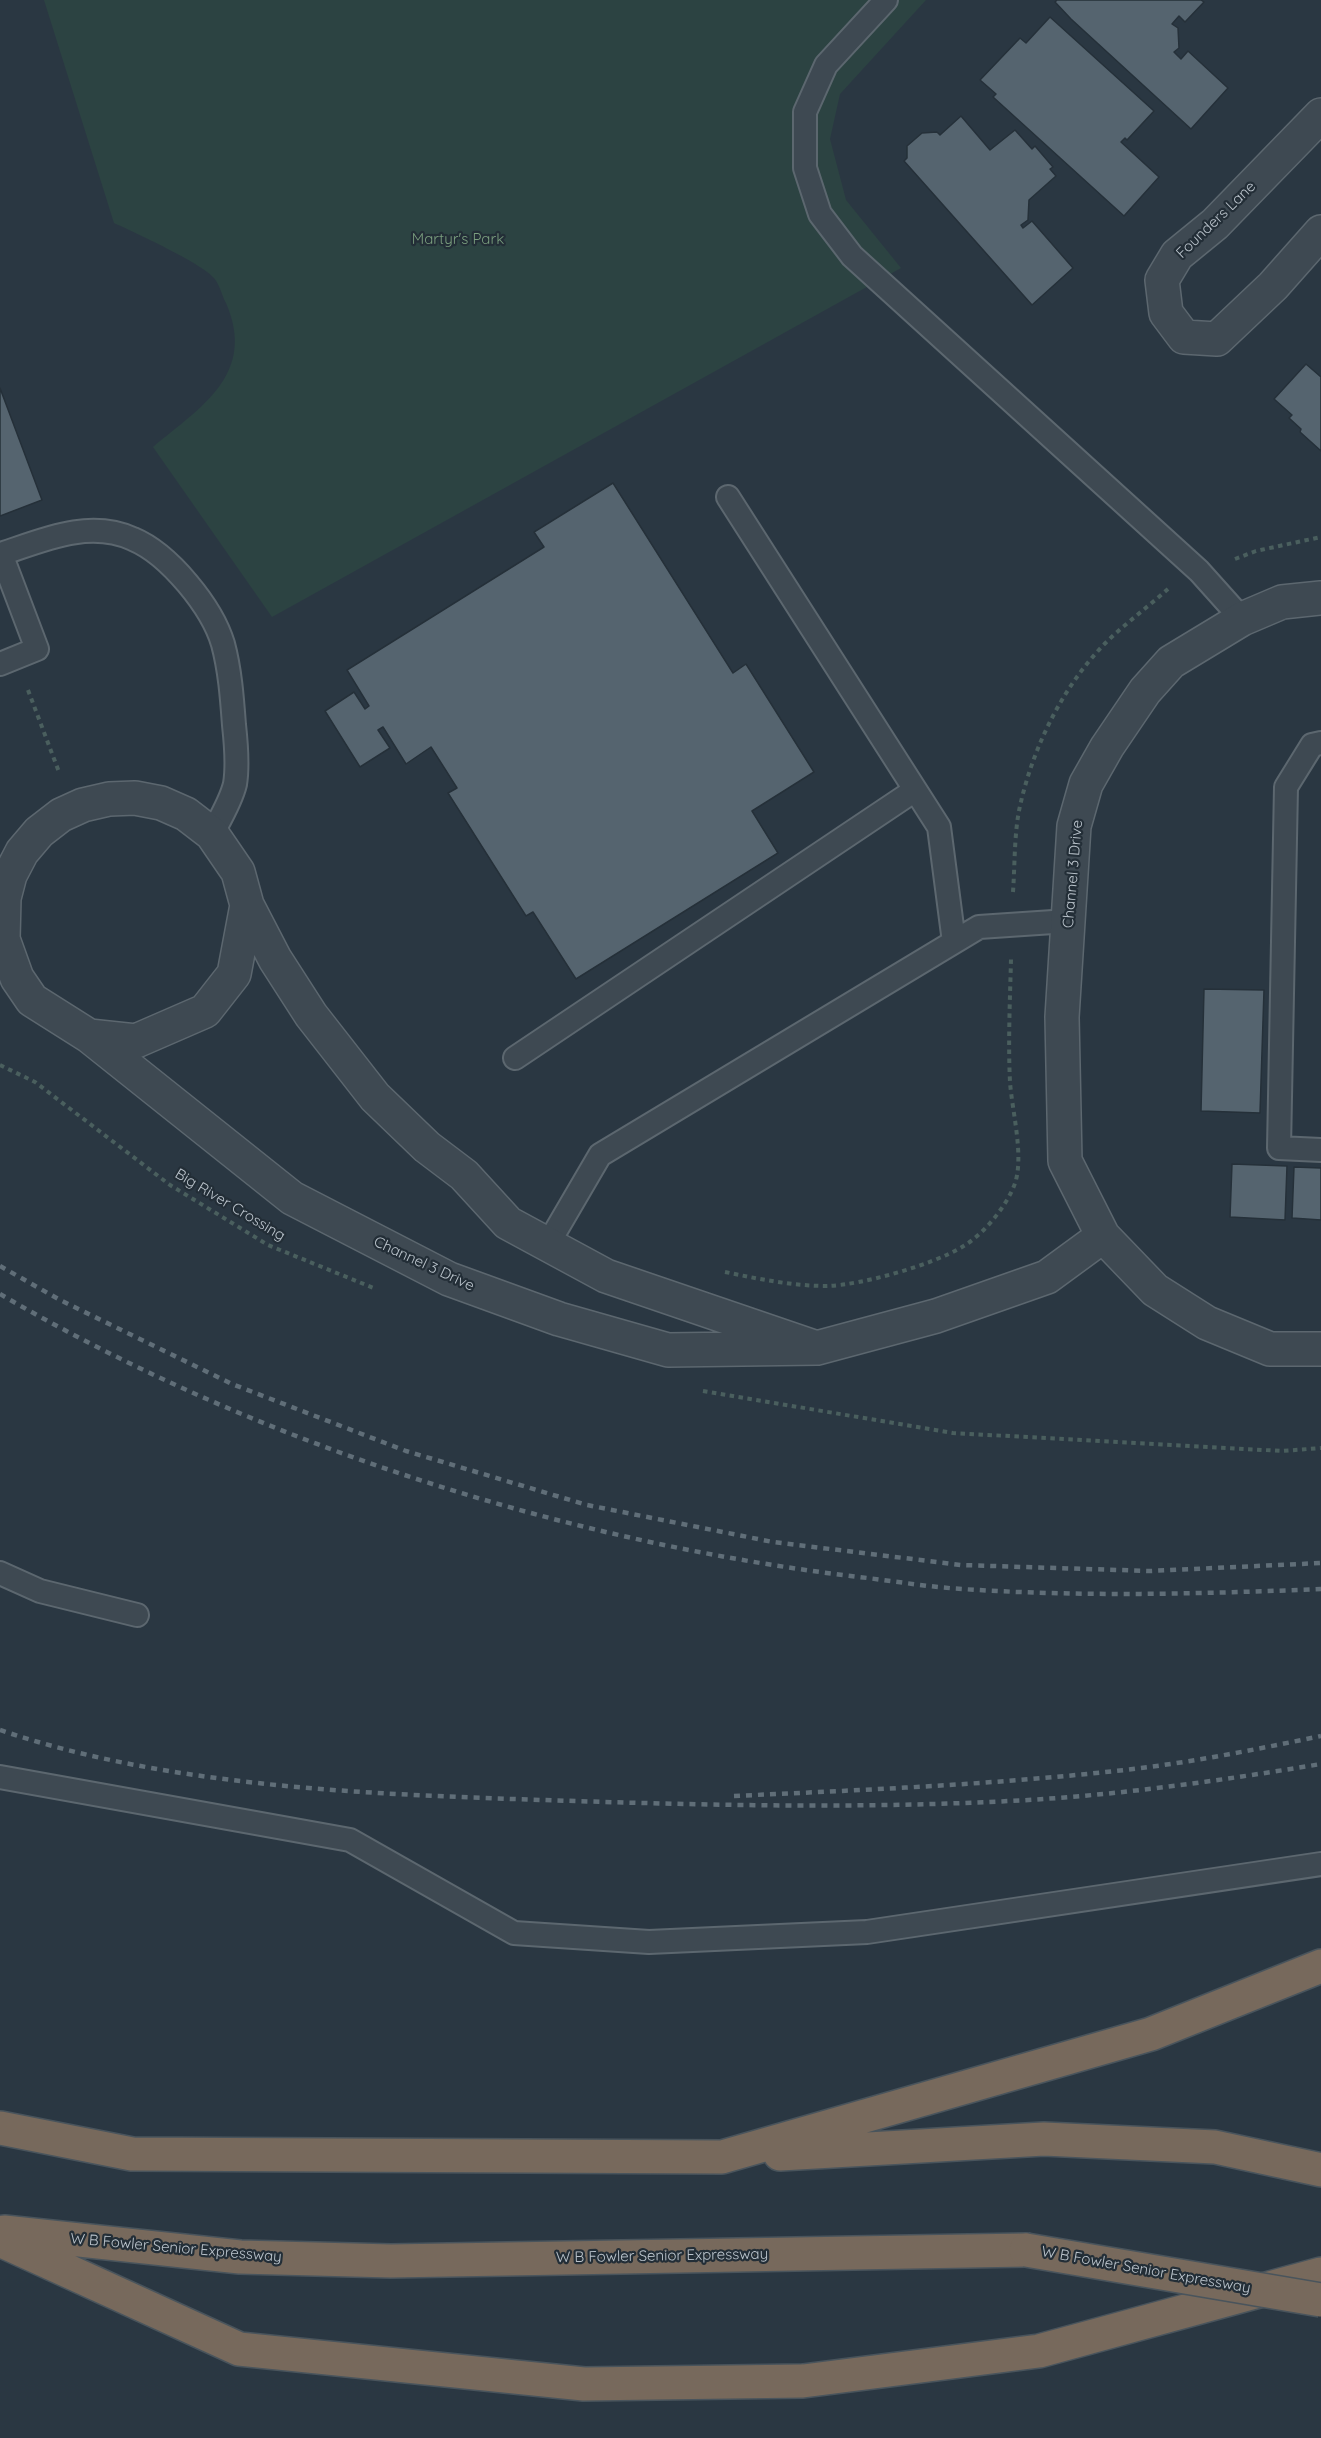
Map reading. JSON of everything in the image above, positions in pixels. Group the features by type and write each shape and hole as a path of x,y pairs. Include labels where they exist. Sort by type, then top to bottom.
{"highway":[{"path":"722,2157 1151,2034 1321,1966"},
{"path":"0,2128 132,2154 722,2157 1044,2139 1215,2147 1321,2170"},
{"name":"W B Fowler Senior Expressway","path":"0,2231 240,2257 391,2261 1026,2250 1321,2300"},
{"path":"0,2240 239,2349 584,2384 803,2381 1039,2351 1321,2274"}],"street":[{"name":"Founders Lane","path":"1321,115 1215,224 1177,255 1162,280 1166,313 1184,337 1217,339 1273,286 1321,231"},
{"name":"Channel 3 Drive","path":"1321,598 1282,602 1242,619 1171,662 1145,691 1107,747 1086,784 1074,826 1062,1017 1065,1161 1103,1236 1155,1290 1206,1323 1270,1348 1321,1348"},
{"name":"Channel 3 Drive","path":"817,1348 606,1276 508,1223 464,1175 427,1147 375,1097 311,1015 275,959 247,905 238,872 212,834 186,814 161,803 135,798 100,801 83,805 61,815 39,832 22,852 10,875 4,898 3,939 9,978 32,1000 88,1036 292,1198 449,1279 559,1319 668,1350 817,1348 936,1316 1047,1277 1103,1236"},
{"name":"Channel 3 Drive","path":"88,1036 136,1041 205,1011 234,974 247,905"}],"lane":[{"path":"886,0 826,65 805,112 805,168 820,214 852,256 1199,571 1242,619"},
{"path":"728,497 939,827 964,936"},
{"path":"0,664 37,649 0,554 72,531 98,531 133,538 166,560 203,603 223,642 232,689 236,745 235,784 212,834"},
{"path":"1321,742 1312,745 1286,787 1279,1148 1321,1150"},
{"path":"515,1058 915,790"},
{"path":"548,1244 600,1155 979,927 1068,921"},
{"path":"0,1573 40,1591 137,1615"},
{"path":"0,1777 350,1840 514,1934 649,1942 867,1932 1321,1864"}],"path":[{"path":"33,701 53,756"},
{"name":"Big River Crossing","path":"0,1065 35,1082 170,1185 268,1245 382,1292"},
{"path":"697,1390 953,1433 1282,1451 1321,1448"}],"green space":[{"name":"Martyr's Park","path":"44,0 926,0 840,94 830,139 846,200 901,268 272,617 153,447 205,403 219,387 229,369 234,350 234,328 226,303 216,281 207,272 114,223"}],"building":[{"path":"1057,0 1201,0 1204,2 1185,22 1179,16 1172,24 1178,28 1179,48 1174,52 1181,59 1188,51 1228,88 1191,129 1071,19 1055,2"},
{"path":"1050,17 1154,111 1127,140 1125,138 1121,142 1159,177 1124,216 993,97 996,94 980,80 1020,38 1026,43"},
{"path":"961,116 990,150 1015,130 1032,149 1035,146 1053,167 1050,169 1056,176 1029,200 1028,220 1021,225 1023,228 1032,221 1073,268 1032,305 904,161 907,158 907,146 922,133 937,132 940,135"},
{"path":"1306,364 1321,377 1321,451 1300,432 1301,429 1289,418 1292,415 1274,399"},
{"path":"0,388 42,500 0,516"},
{"path":"613,483 733,673 746,664 814,772 752,811 778,853 576,979 533,912 526,916 448,793 457,788 431,747 406,764 383,727 378,730 390,748 360,767 325,711 354,692 365,709 369,706 347,670 544,547 534,532"},
{"path":"1204,989 1264,990 1260,1113 1201,1111"},
{"path":"1232,1164 1287,1166 1285,1220 1230,1217"},
{"path":"1294,1167 1321,1168 1321,1220 1292,1218"}],"railway":[{"path":"0,1266 60,1300 232,1384 406,1451 587,1505 773,1542 961,1565 1150,1571 1321,1563"},
{"path":"0,1294 99,1348 201,1397 307,1440 416,1479 526,1512 637,1539 748,1561 949,1588 1097,1594 1321,1589"},
{"path":"0,1730 64,1749 199,1776 406,1795 542,1800 834,1806 1009,1801 1087,1796 1165,1787 1321,1764"},
{"path":"734,1796 1067,1776 1193,1761 1321,1736"}]}
